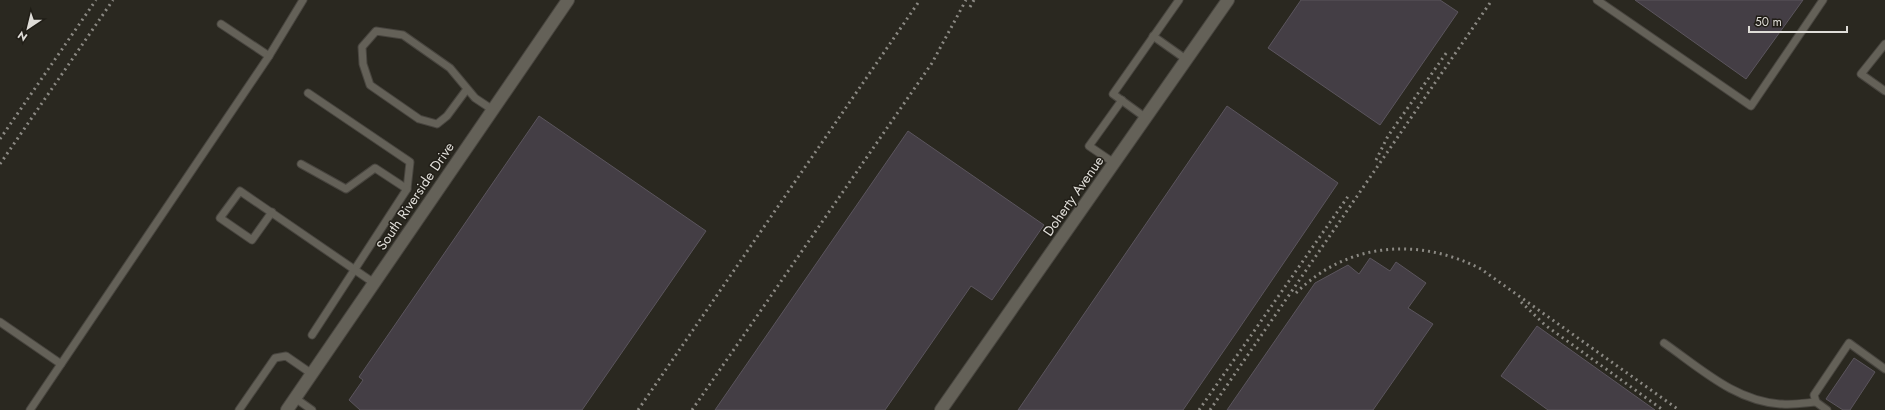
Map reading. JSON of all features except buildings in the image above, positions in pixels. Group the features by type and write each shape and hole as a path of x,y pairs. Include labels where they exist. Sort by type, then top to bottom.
{"street":[{"name":"South Riverside Drive","path":"287,410 568,0"},
{"name":"Doherty Avenue","path":"941,410 1228,0"}],"lane":[{"path":"30,410 269,56 303,0"},
{"path":"1146,118 1113,94 1179,0"},
{"path":"1597,0 1751,106 1823,0"},
{"path":"221,24 269,56"},
{"path":"467,89 447,116 437,124 419,119 370,85 362,64 362,47 376,31 403,35 450,68 475,98 493,110"},
{"path":"1153,36 1186,60"},
{"path":"1885,44 1861,74 1885,91"},
{"path":"308,93 410,162 407,189 312,336"},
{"path":"1114,163 1090,146 1122,100"},
{"path":"301,164 346,189 375,168 407,189"},
{"path":"272,212 252,240 220,218 240,190 272,212 356,270 374,283"},
{"path":"0,322 61,364"},
{"path":"1664,343 1724,386 1757,400 1782,404 1816,402"},
{"path":"1827,410 1816,402 1814,395 1849,343 1885,369"},
{"path":"239,410 275,358 286,356 312,374"},
{"path":"295,398 312,410"}],"railway":[{"path":"0,139 96,0"},
{"path":"0,164 113,0"},
{"path":"638,410 920,0"},
{"path":"692,410 932,63 966,0"},
{"path":"970,7 974,0"},
{"path":"1210,410 1492,0"},
{"path":"1376,160 1388,136 1447,52"},
{"path":"1199,410 1349,195"},
{"path":"1296,293 1316,276 1338,263 1361,255 1384,250 1409,249 1433,252 1457,259 1481,269 1679,410"},
{"path":"1521,302 1545,325 1663,410"}]}
